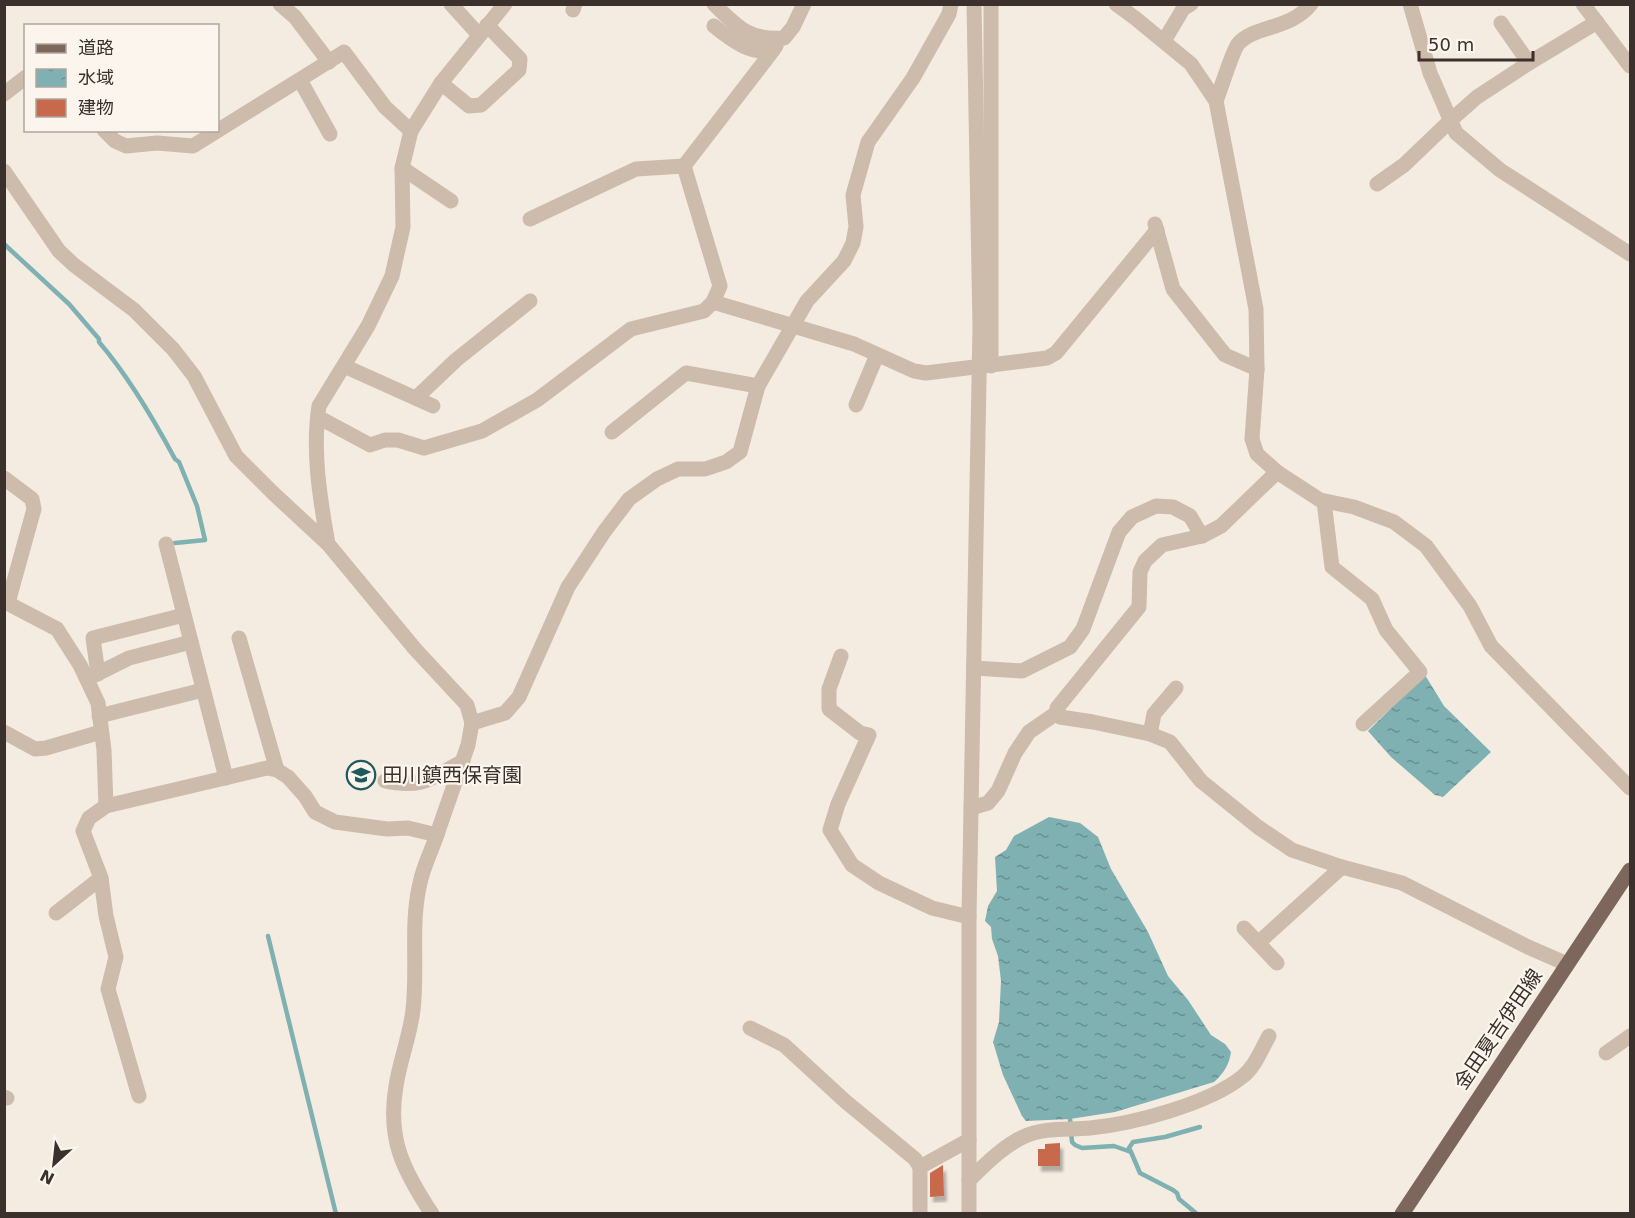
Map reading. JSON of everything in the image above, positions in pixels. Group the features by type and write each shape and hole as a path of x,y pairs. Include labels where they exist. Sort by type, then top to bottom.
{"main road":[{"name":"金田夏吉伊田線","path":"1402,1214 1630,870"}],"street":[{"path":"280,4 295,17 328,62"},
{"path":"441,83 469,106 481,105 519,70 520,59 451,4"},
{"path":"328,543 319,496 318,417 320,406 368,326 392,276 403,227 402,168 411,131 441,83 505,4"},
{"path":"714,4 747,33 779,43"},
{"path":"530,219 636,169 684,166 793,27 804,4"},
{"path":"472,723 505,713 519,697 568,587 629,499 657,479 678,469 705,468 726,462 740,452 758,386 807,301 844,261 853,243 856,227 853,195 868,142 913,78 949,14 951,4"},
{"path":"975,4 985,367"},
{"path":"969,1214 969,917 974,668 985,367 991,4"},
{"path":"1116,4 1138,11 1164,41 1191,64 1216,101 1256,309 1257,369 1252,439 1257,454 1277,472 1324,501 1354,507 1394,522 1426,546 1470,606 1491,646 1630,789"},
{"path":"1164,41 1183,9 1191,4"},
{"path":"1216,101 1238,45 1249,35 1296,19 1311,4"},
{"path":"1410,4 1430,72 1456,133 1500,170 1630,254"},
{"path":"1583,4 1630,66"},
{"path":"1377,184 1404,165 1478,97 1597,22"},
{"path":"1501,23 1529,63"},
{"path":"714,26 743,46 760,51 779,43"},
{"path":"219,130 344,52 386,107 411,131"},
{"path":"4,94 24,79"},
{"path":"300,80 330,134"},
{"path":"106,132 115,141 126,146 157,143 193,146 216,132"},
{"path":"318,417 370,445 385,440 398,440 424,448 482,431 537,400 631,329 704,311 714,302 720,285 684,166"},
{"path":"402,168 451,201"},
{"path":"4,171 59,251 134,310 173,349 194,376 236,456 273,494 328,543 415,649 466,705 472,723 468,745 420,883 416,917 416,988 412,1024 396,1086 393,1114 402,1164 432,1214"},
{"path":"714,302 854,344 914,371 926,373 1047,358 1056,353 1156,227 1173,290 1225,355 1257,369"},
{"path":"416,398 456,360 530,301"},
{"path":"856,405 877,355"},
{"path":"344,366 433,406"},
{"path":"612,432 686,373 758,386"},
{"path":"1277,472 1221,526 1202,536 1162,545 1145,561 1140,572 1139,607 1057,708 1060,717 1150,734 1170,742 1201,781 1292,850 1342,867 1402,883 1567,964"},
{"path":"4,478 32,499 34,509 9,599 11,605 57,629 80,665 92,676"},
{"path":"1324,501 1332,567 1372,599 1386,630 1420,672 1363,724"},
{"path":"974,668 1022,671 1070,647 1083,629 1119,531 1132,517 1156,506 1173,507 1190,516 1202,536"},
{"path":"166,544 225,778"},
{"path":"106,806 98,703 92,676 93,638 184,615"},
{"path":"239,638 277,770"},
{"path":"92,676 129,658 191,642"},
{"path":"841,656 830,688 829,709 860,733 869,735 838,804 830,830 852,865 879,883 932,908 969,917"},
{"path":"1150,734 1154,714 1176,688"},
{"path":"99,716 203,690"},
{"path":"971,808 988,803 998,791 1015,753 1029,732 1058,712"},
{"path":"4,732 35,749 101,732"},
{"path":"385,781 406,785 422,783 463,761"},
{"path":"139,1096 108,989 116,957 106,916 101,878 83,831 89,819 106,806 267,768 277,770 294,784 315,812 335,822 387,829 408,828 437,835"},
{"path":"1258,943 1342,867"},
{"path":"56,913 101,878"},
{"path":"1244,928 1277,963"},
{"path":"750,1028 784,1045 845,1101 915,1159 920,1167 920,1214"},
{"path":"969,1180 1002,1151 1024,1137 1050,1130 1106,1126 1161,1113 1191,1104 1224,1089 1242,1077 1256,1062 1269,1036"},
{"path":"1606,1053 1630,1036"},
{"path":"920,1167 969,1140"}],"water":[{"path":"1425,675 1444,706 1491,752 1443,797 1435,795 1391,757 1368,731"},
{"path":"1049,817 1080,823 1098,837 1111,869 1148,932 1168,976 1188,1000 1211,1035 1225,1044 1231,1052 1229,1061 1214,1082 1115,1112 1070,1119 1026,1121 1022,1116 1003,1075 993,1042 999,1022 1001,981 991,927 985,921 988,906 997,891 995,857 1006,850 1014,836"}],"building":[{"path":"1060,1143 1060,1166 1038,1166 1038,1149 1045,1149 1045,1144"},
{"path":"943,1165 944,1196 930,1197 930,1173"}],"waterway":[{"path":"4,244 69,304 99,339 140,398 175,459 179,462 197,506 205,540 175,543"},
{"path":"268,936 336,1214"},
{"path":"1070,1119 1072,1142 1075,1145 1082,1148 1114,1146 1131,1152 1140,1173 1173,1190 1179,1199 1197,1214"},
{"path":"1131,1152 1129,1148 1133,1142 1165,1137 1200,1127"}],"place":[{"name":"田川鎮西保育園","path":"361,775"}]}
